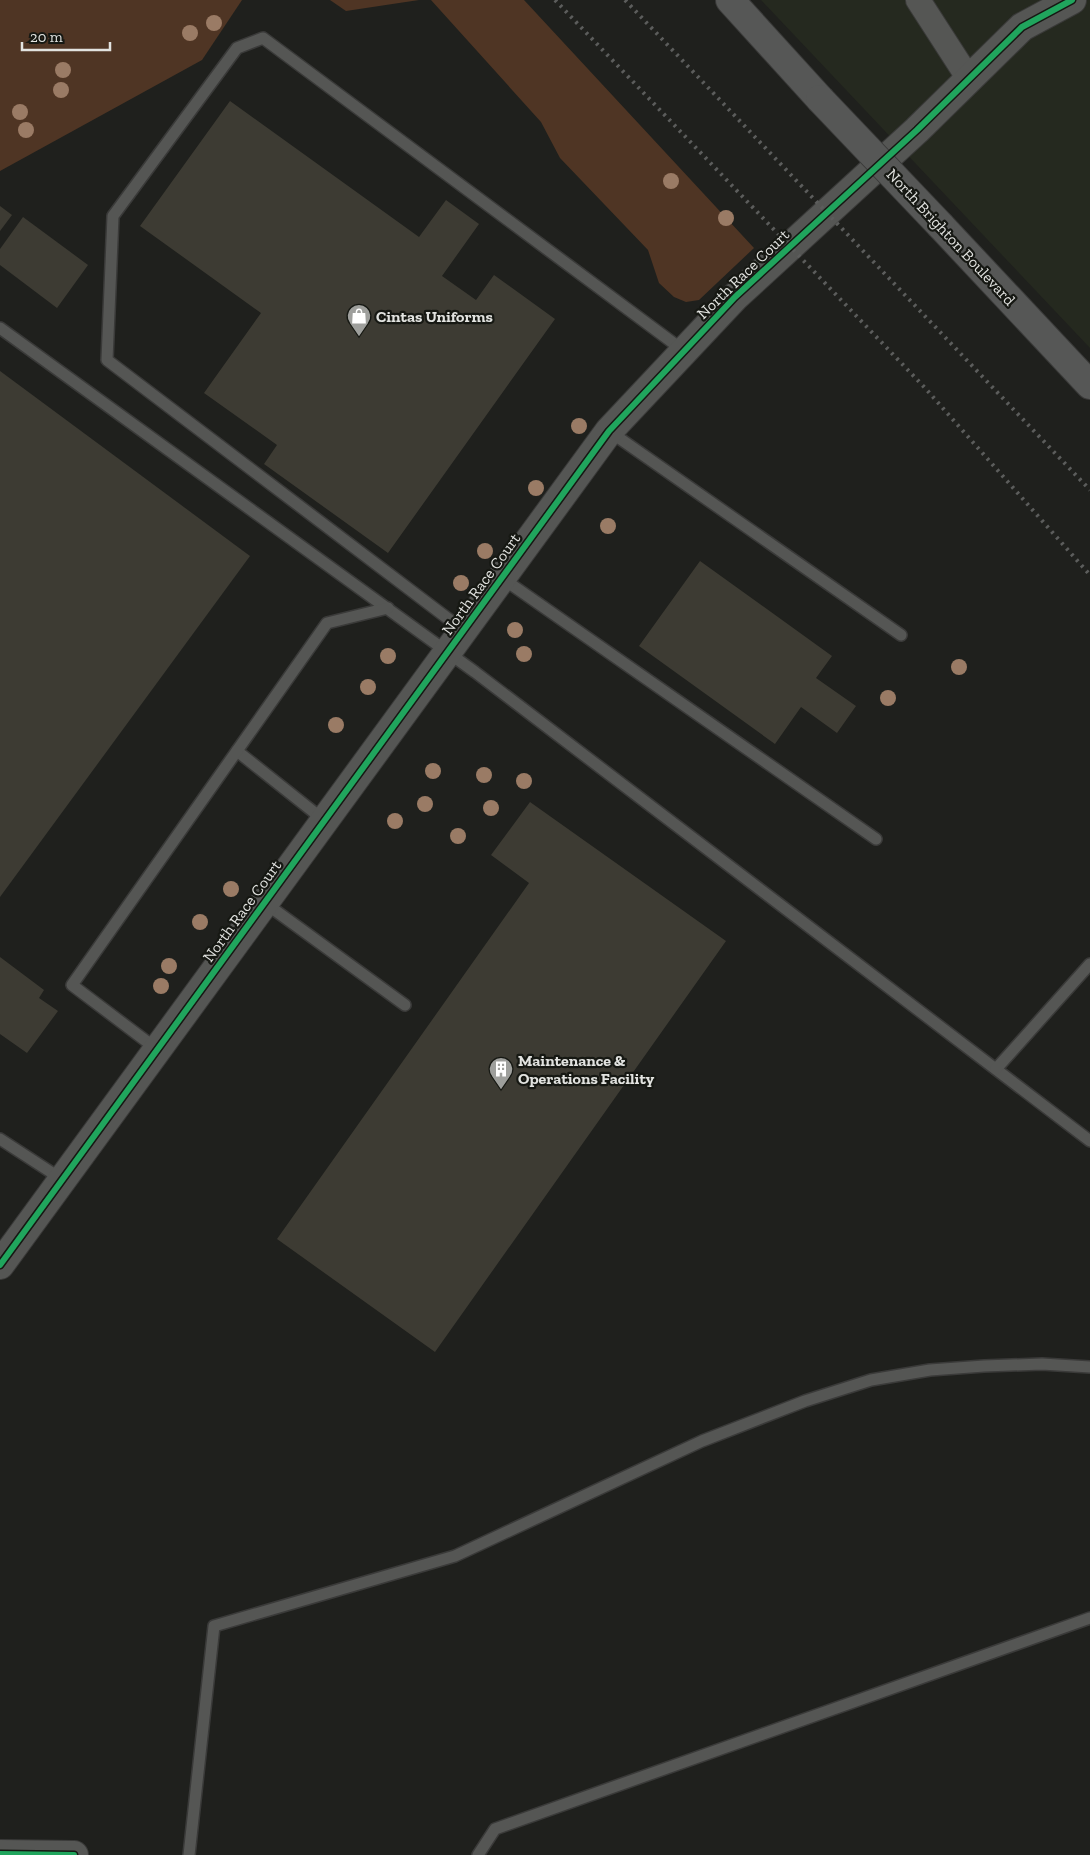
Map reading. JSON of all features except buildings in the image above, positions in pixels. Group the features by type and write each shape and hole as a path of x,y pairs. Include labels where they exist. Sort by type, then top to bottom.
{"main road":[{"name":"North Brighton Boulevard","path":"730,0 820,99 1090,385"}],"street":[{"path":"918,0 969,79"},
{"name":"North Race Court","path":"0,1265 609,431 735,297 917,130 1022,27 1072,0"},
{"path":"0,1854 74,1855"}],"lane":[{"path":"464,630 107,360 113,216 237,48 264,38 684,351"},
{"path":"0,328 448,652 1090,1140"},
{"path":"609,431 900,635"},
{"path":"502,578 876,839"},
{"path":"158,1050 72,985 327,623 388,608"},
{"path":"237,751 325,821"},
{"path":"265,903 404,1005"},
{"path":"996,1069 1090,964"},
{"path":"0,1139 63,1180"},
{"path":"190,1855 214,1626 455,1556 702,1441 805,1401 872,1380 930,1370 984,1366 1042,1364 1090,1367"},
{"path":"478,1855 494,1829 1090,1618"}],"shaded area":[{"path":"0,0 242,0 202,60 0,171"},
{"path":"330,0 419,0 346,11"},
{"path":"431,0 524,0 754,248 699,300 686,302 674,297 659,283 648,250 560,158 541,122"},
{"path":"761,0 1090,0 1090,348"}],"railway":[{"path":"555,0 926,389 1090,575"},
{"path":"625,0 1090,490"}],"cycle path":[{"path":"0,1265 609,431 735,297 917,130 1022,27 1072,0"},
{"path":"0,1854 74,1855"}],"place":[{"name":"Cintas Uniforms","path":"359,337"},
{"name":"Maintenance & Operations Facility","path":"501,1090"}]}
